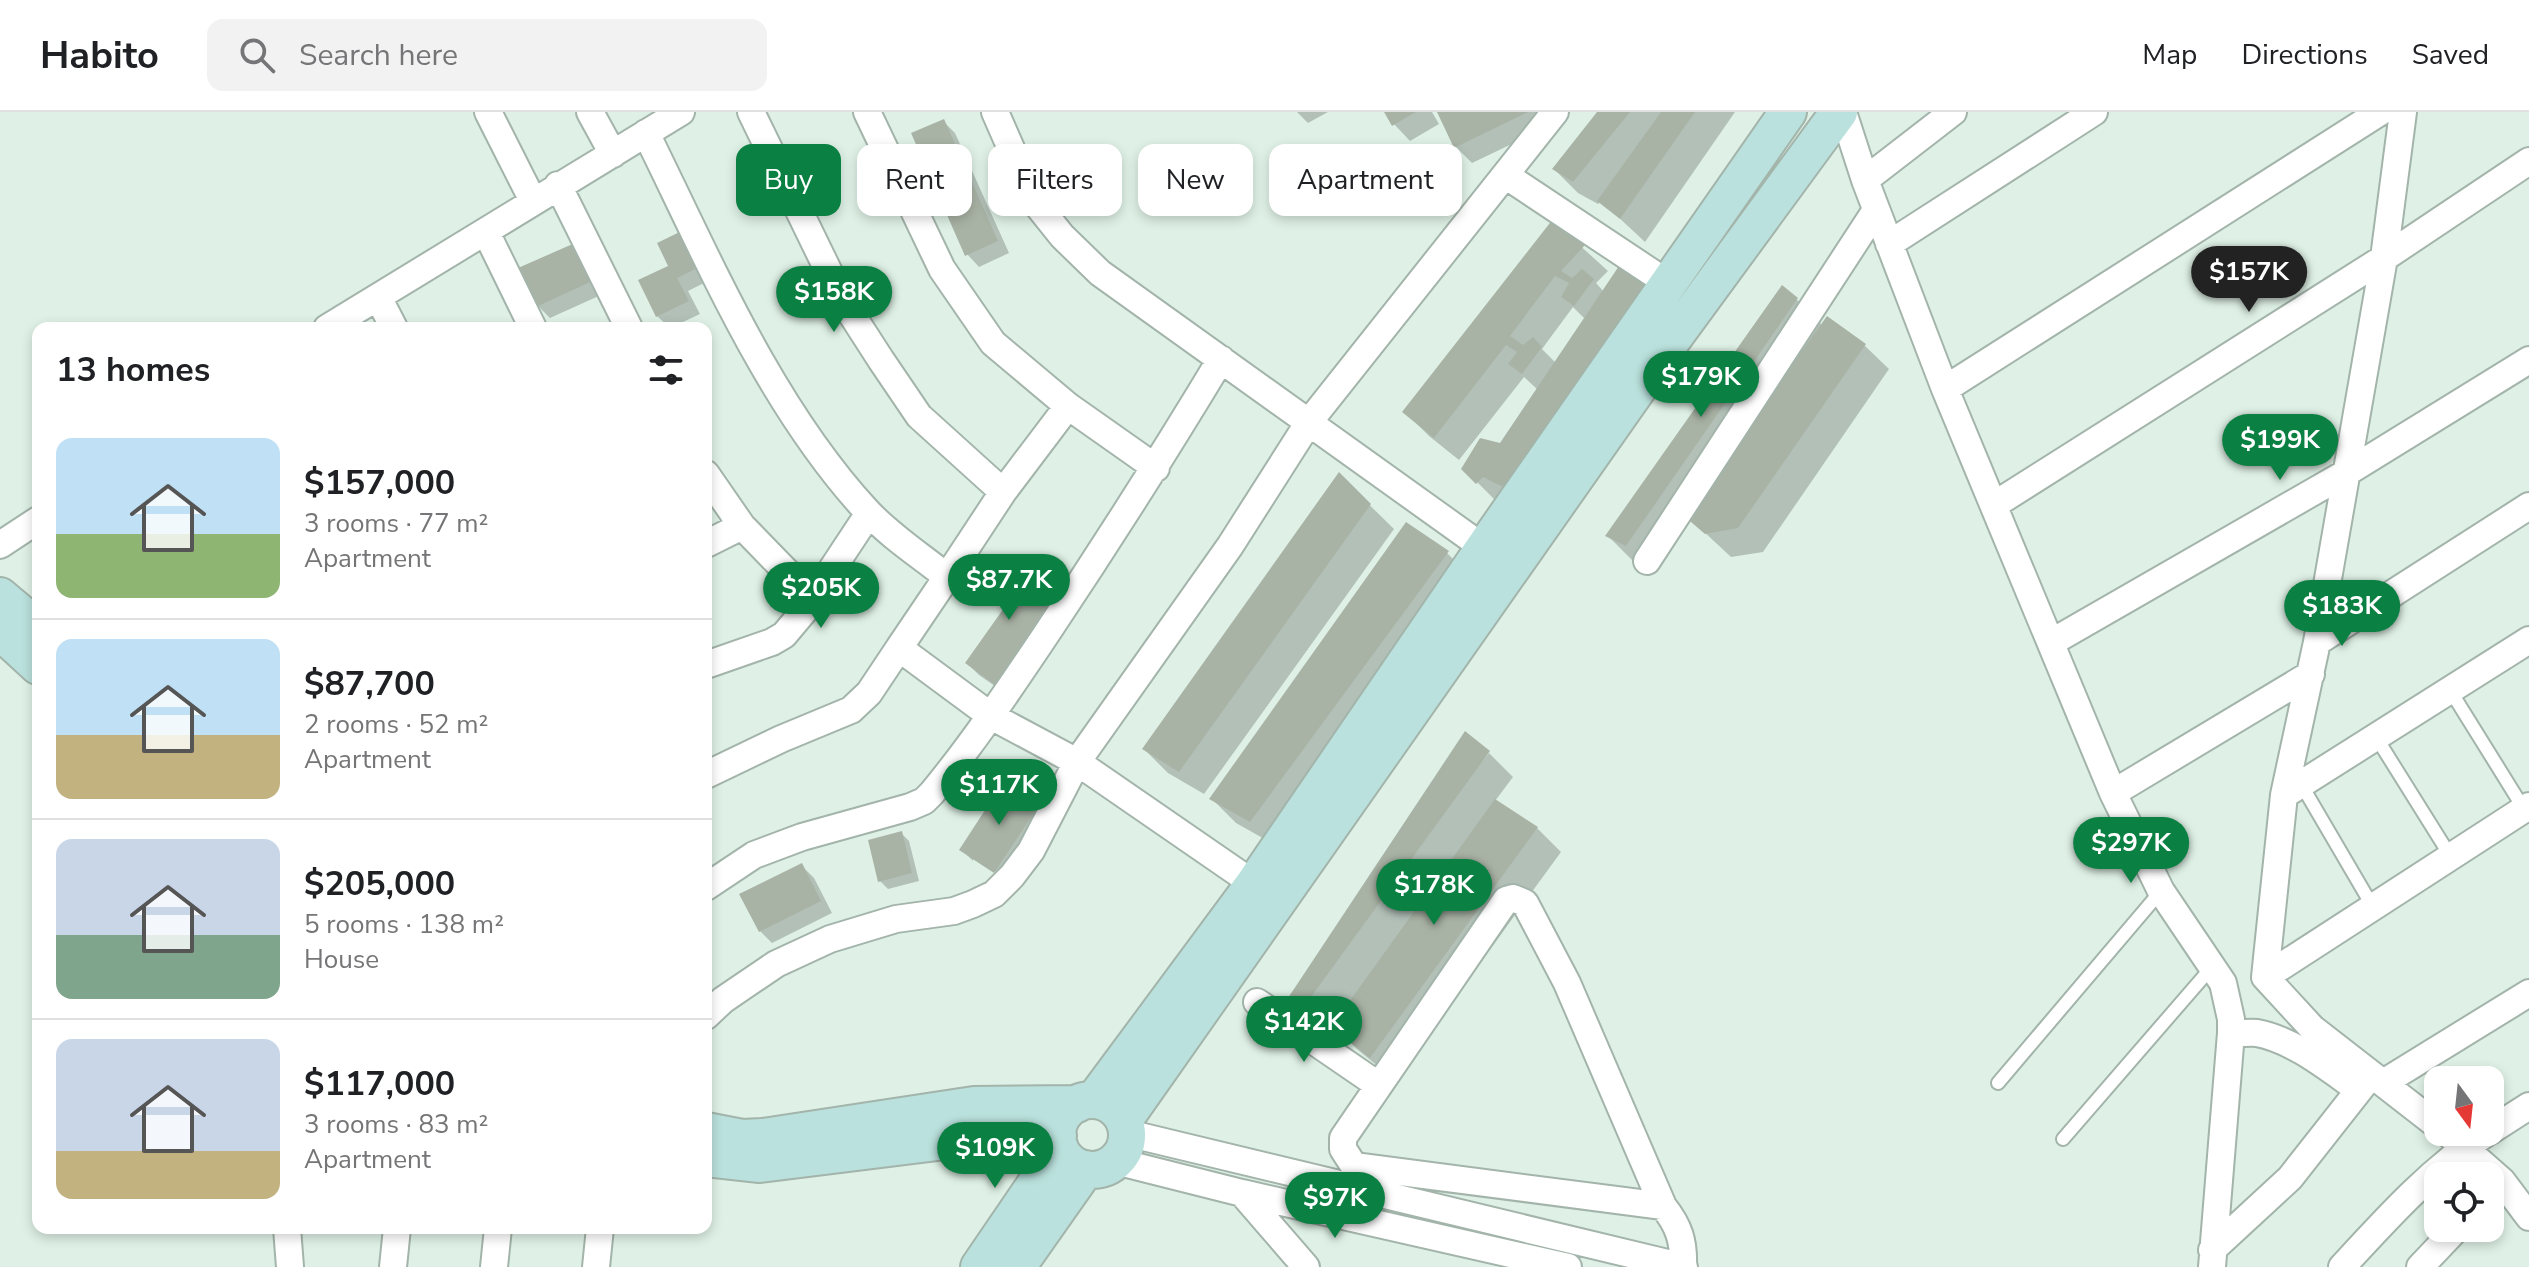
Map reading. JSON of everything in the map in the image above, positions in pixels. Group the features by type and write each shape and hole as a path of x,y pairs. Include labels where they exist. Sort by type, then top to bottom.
{"street":[{"path":"488,112 533,201"},
{"path":"590,112 613,154"},
{"path":"337,322 681,112"},
{"path":"751,112 843,301 888,371 919,416 1003,492"},
{"path":"867,112 942,269 993,343 1068,406 1156,468"},
{"path":"995,112 1034,201 1062,236 1100,273 1484,548"},
{"path":"712,1010 776,964 830,939 896,919 954,911 994,894 1012,876 1031,851 1077,762 1230,546 1309,422 1555,112"},
{"path":"1568,1267 1242,1193 1095,1144 1060,1121 1085,1102 1254,884 1788,112"},
{"path":"1841,112 1945,389 2113,793 2161,891 2223,983 2231,1033 2212,1258"},
{"path":"1017,1267 1095,1144 1672,340 1841,112"},
{"path":"1865,180 1953,112"},
{"path":"1889,244 2094,112"},
{"path":"1945,389 2380,112"},
{"path":"2265,977 2311,674 2384,258 2403,112"},
{"path":"646,133 718,280 798,425 869,513 947,577"},
{"path":"1994,505 2384,258 2529,161"},
{"path":"1505,175 1669,284"},
{"path":"558,185 626,322"},
{"path":"1647,561 1876,210"},
{"path":"486,232 530,322"},
{"path":"378,297 391,322"},
{"path":"712,883 754,855 802,837 924,801 991,716 1156,468 1221,359"},
{"path":"2052,642 2346,473 2529,360"},
{"path":"712,772 851,710 869,693 1003,492 1068,406"},
{"path":"712,483 742,526 812,598"},
{"path":"2317,642 2529,506"},
{"path":"712,663 784,635 869,513"},
{"path":"0,545 32,524"},
{"path":"712,541 742,526"},
{"path":"0,596 32,623"},
{"path":"0,631 32,660"},
{"path":"2292,789 2529,640"},
{"path":"899,648 991,716 1077,762 1254,884"},
{"path":"2113,793 2311,674"},
{"path":"2265,977 2527,808"},
{"path":"712,1159 760,1164 959,1139 1095,1144 1684,1267 1684,1245 1677,1223 1663,1206 1567,983 1525,903 1513,898 1506,900 1378,1085 1343,1138 1343,1149 1354,1166 1663,1206"},
{"path":"2265,977 2312,1028 2371,1082 2424,1117"},
{"path":"2212,1258 2290,1178 2371,1082 2529,993"},
{"path":"1257,1002 1378,1085"},
{"path":"2231,1033 2255,1033 2274,1039 2371,1082"},
{"path":"712,1132 742,1138 763,1137 974,1105 1085,1102 1112,1105 1095,1144 979,1267"},
{"path":"2504,1122 2529,1106"},
{"path":"2342,1267 2450,1146"},
{"path":"2462,1146 2475,1162"},
{"path":"1242,1193 1306,1267"},
{"path":"2504,1194 2529,1217"},
{"path":"287,1234 290,1267"},
{"path":"393,1267 396,1234"},
{"path":"494,1267 497,1234"},
{"path":"596,1267 599,1234"},
{"path":"2420,1267 2444,1242"}],"lane":[{"path":"2450,690 2527,808"},
{"path":"2376,737 2451,857"},
{"path":"2292,789 2373,907"},
{"path":"1998,1083 2161,891"},
{"path":"2063,1139 2212,967"}],"building":[{"path":"1384,112 1416,112 1392,126"},
{"path":"1437,112 1528,112 1462,144 1452,144"},
{"path":"1597,112 1630,112 1573,182 1552,169"},
{"path":"1661,112 1695,112 1620,219 1597,201"},
{"path":"944,119 955,144 916,144 911,133"},
{"path":"972,182 998,241 965,256 947,216 972,216"},
{"path":"1553,219 1585,245 1561,271 1572,278 1582,269 1594,279 1574,306 1561,297 1569,283 1555,276 1510,336 1523,345 1533,337 1542,347 1522,374 1508,364 1517,352 1506,345 1434,438 1402,412"},
{"path":"690,227 708,263 677,278 689,301 656,317 638,280 668,266 657,243"},
{"path":"584,239 601,277 536,307 518,268"},
{"path":"1619,266 1652,288 1511,491 1483,477 1476,484 1461,469 1480,438 1500,443"},
{"path":"1782,285 1798,298 1626,546 1605,536"},
{"path":"1827,316 1866,344 1738,528 1705,534 1684,516"},
{"path":"1339,472 1371,504 1179,772 1142,749"},
{"path":"1406,522 1449,551 1250,822 1209,799"},
{"path":"996,559 1059,604 999,688 965,663 1004,608 975,587"},
{"path":"1465,731 1490,751 1303,1008 1288,998"},
{"path":"1004,781 1040,804 994,873 959,850"},
{"path":"1495,799 1538,827 1370,1058 1331,1027"},
{"path":"902,831 912,873 878,882 868,840"},
{"path":"802,863 821,901 759,932 739,894"}]}
